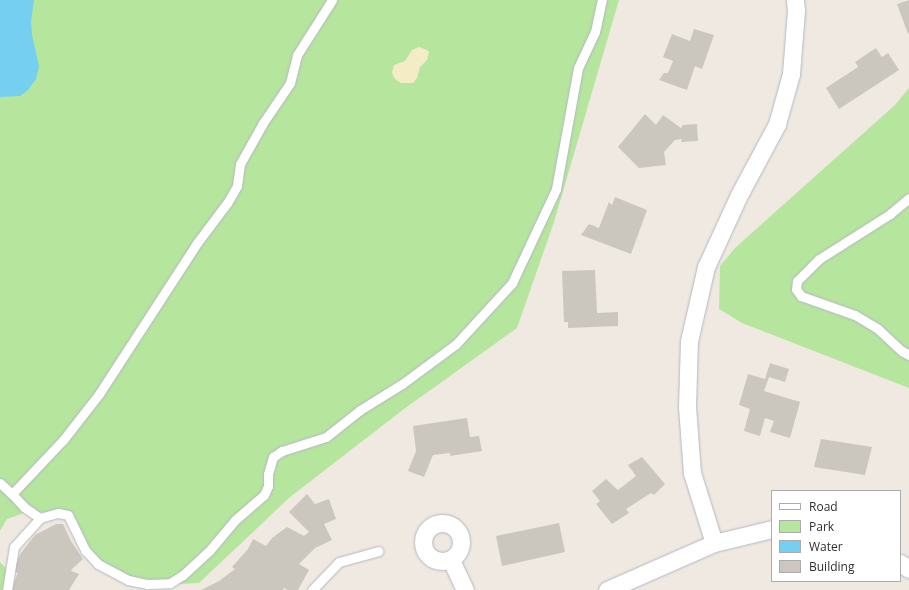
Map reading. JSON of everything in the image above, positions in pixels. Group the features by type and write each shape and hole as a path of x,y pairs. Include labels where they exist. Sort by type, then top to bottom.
{"street":[{"path":"714,543 692,473 687,407 689,341 706,267 738,196 777,124 791,74 796,10 795,0"},
{"path":"607,590 714,543 771,529"},
{"path":"451,560 465,590"},
{"path":"901,564 909,570"}],"lane":[{"path":"12,494 63,440 99,394 197,243 227,203 237,186 240,164 263,123 290,83 297,55 332,0"},
{"path":"7,590 14,547 40,518 58,513 68,515 85,550 98,564 128,580 147,584 170,583 183,575 196,564 235,520 264,495 268,486 268,474 273,457 282,451 326,437 360,410 402,384 456,344 512,283 549,208 556,189 578,68 597,26 602,0"},
{"path":"909,198 890,214 819,259 797,281 796,288 801,296 855,315 878,329 902,351 909,355"},
{"path":"0,483 24,507 40,518"},
{"path":"312,590 339,562 380,551"}],"green space":[{"path":"0,0 619,0 554,222 517,328 404,409 290,497 199,583 137,586 89,555 65,512 27,512 7,519 0,531"},
{"path":"909,88 909,388 742,323 719,309 720,266 735,248 895,105"},
{"path":"0,562 13,576 11,590 0,590"}],"sand":[{"path":"419,47 429,52 427,60 420,67 417,78 413,83 401,83 395,79 392,73 394,65 405,61 412,50"}],"water":[{"path":"0,0 34,0 31,21 32,35 39,66 36,79 28,90 20,96 0,97"}],"building":[{"path":"909,0 909,33 908,34 897,4"},
{"path":"694,29 714,35 702,69 695,66 687,90 659,80 664,73 668,73 673,61 663,57 672,34 690,41"},
{"path":"876,48 882,57 888,53 899,70 839,109 826,88 858,67 855,62"},
{"path":"645,114 656,125 663,115 681,128 683,125 697,124 698,141 681,142 682,139 675,140 664,152 666,165 639,168 618,147"},
{"path":"615,197 647,210 631,254 581,235 589,224 599,228 609,202 612,205"},
{"path":"595,270 597,313 618,312 618,326 568,328 568,322 564,322 562,271"},
{"path":"770,363 789,369 785,382 769,377 764,391 800,402 790,438 770,432 774,421 765,418 760,436 744,431 750,409 739,405 748,374 765,379"},
{"path":"467,418 470,437 479,436 482,451 450,456 450,453 433,455 424,477 408,471 416,451 413,426"},
{"path":"821,439 872,447 865,475 814,467"},
{"path":"642,457 665,484 654,495 651,493 626,509 629,513 612,524 596,504 600,501 592,491 606,479 618,490 636,476 628,465"},
{"path":"307,494 315,504 329,499 336,519 324,524 332,540 315,548 299,564 309,570 298,590 288,590 284,588 283,590 201,590 219,581 235,569 232,567 248,549 253,539 266,546 272,538 287,527 304,536 309,532 289,512"},
{"path":"559,523 565,552 502,566 496,536"},
{"path":"56,524 63,524 71,541 83,559 71,571 79,574 69,590 11,590 18,573 14,571 21,553 35,535"}]}
